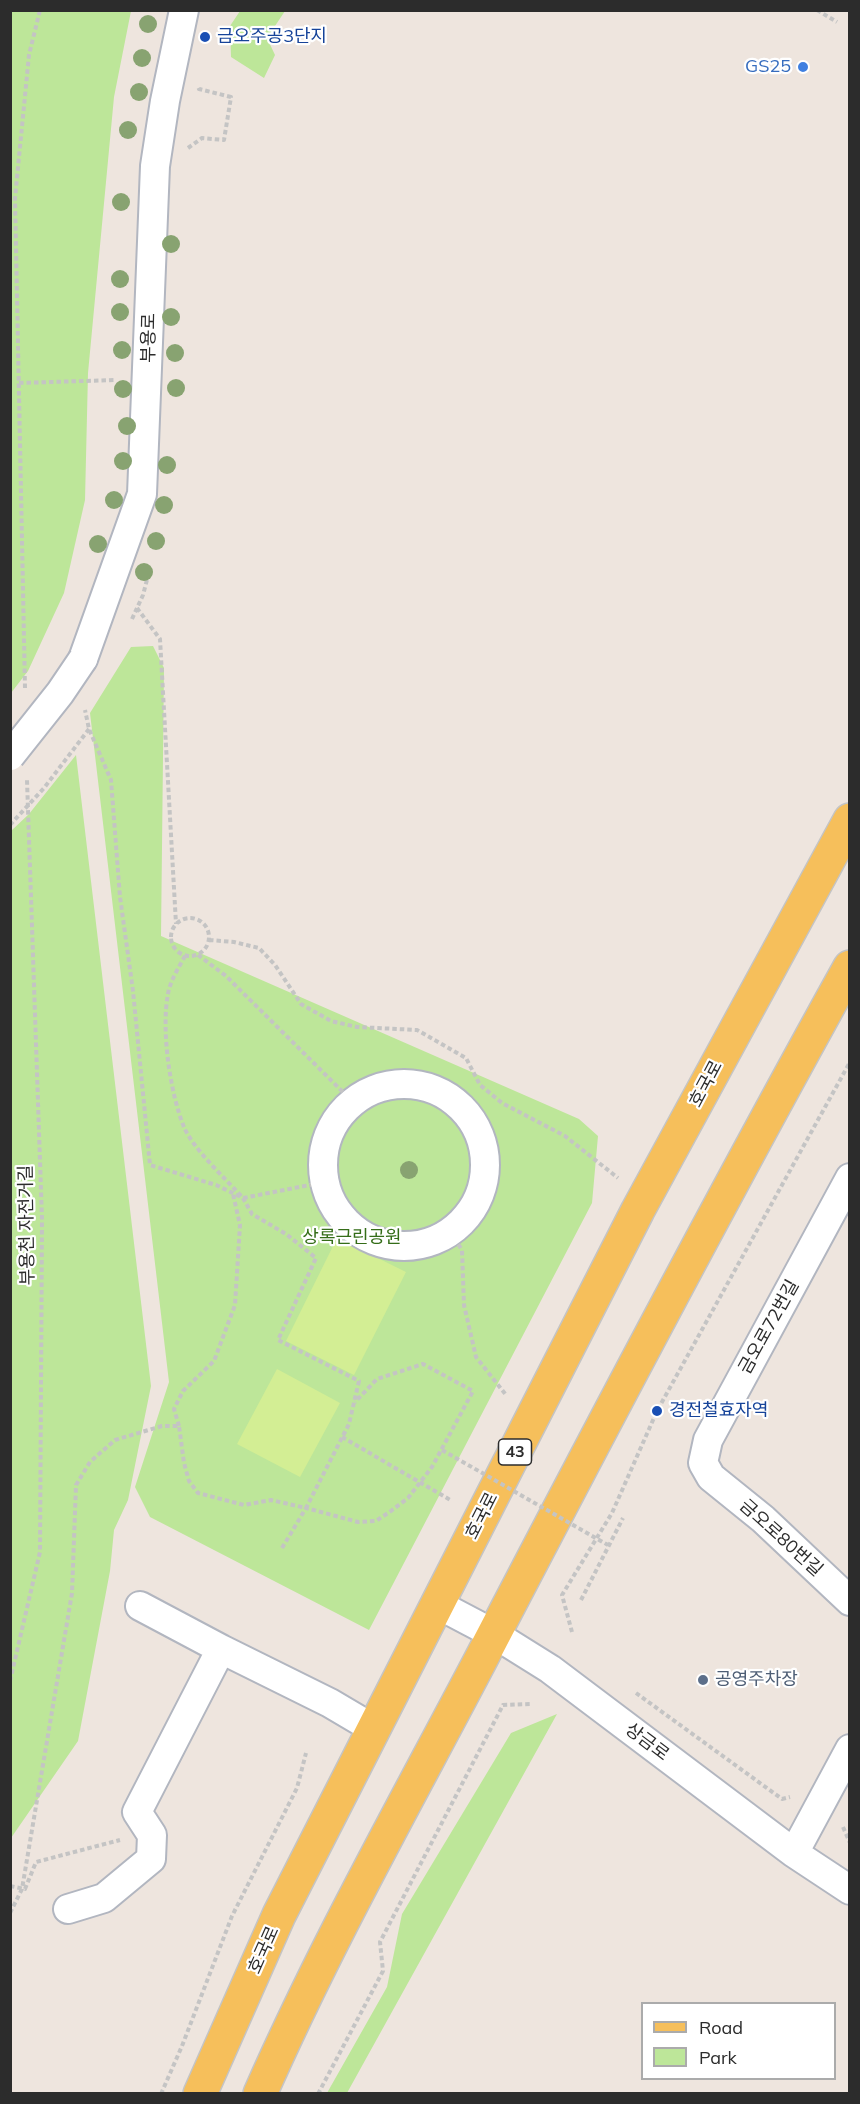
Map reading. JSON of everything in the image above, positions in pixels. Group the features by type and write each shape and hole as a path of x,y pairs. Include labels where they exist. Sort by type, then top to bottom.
{"main road":[{"name":"호국로","path":"200,2094 279,1915 437,1604 638,1210 849,820"},
{"path":"260,2094 292,2020 730,1183 849,967"}],"street":[{"name":"부용로","path":"19,766 60,693 83,659 142,494 155,166 165,101 184,10"},
{"path":"405,1084 423,1086 441,1093 469,1116 479,1133 484,1150 485,1169 482,1187 475,1205 464,1220 450,1232 435,1240 417,1245 400,1247 382,1244 365,1237 345,1221 330,1199 325,1182 323,1165 331,1130 340,1115 368,1092 386,1086 405,1084"},
{"name":"금오로72번길","path":"711,1477 703,1463 708,1440 849,1178"},
{"name":"금오로80번길","path":"711,1477 763,1519 849,1601"},
{"name":"상금로","path":"437,1604 494,1634 550,1669 794,1853 849,1890"},
{"path":"140,1606 330,1703 374,1729"},
{"path":"68,1909 104,1898 151,1859 152,1835 137,1812 221,1649"},
{"path":"794,1853 849,1749"}],"path":[{"path":"26,692 15,198 29,55 40,10"},
{"path":"817,10 837,22"},
{"path":"199,89 231,97 224,140 202,138"},
{"path":"19,383 115,380"},
{"path":"128,628 152,561"},
{"path":"137,608 160,639 176,924 170,936 171,942 179,953 185,956 198,955 207,946 209,940 207,928 199,920 187,918 176,924"},
{"path":"88,701 85,711 89,729 111,780 120,897 133,991 150,1165 216,1185 243,1198 325,1182"},
{"path":"10,825 45,788 89,729"},
{"name":"부용천 자전거길","path":"10,1682 40,1552 42,1219 19,766"},
{"path":"209,940 234,942 259,948 275,965 302,1004 331,1021 357,1027 417,1030 437,1041 466,1058 480,1085 502,1103 565,1136 623,1181"},
{"path":"198,955 226,976 353,1102"},
{"path":"185,956 168,992 166,1024 171,1080 184,1128 200,1150 243,1198 252,1214 286,1234 316,1258 278,1340 359,1381 348,1424 306,1508 282,1548"},
{"path":"572,1632 562,1595 612,1514 657,1411 849,1062"},
{"path":"233,1194 240,1225 235,1305 214,1361 183,1391 174,1409 189,1481 198,1493 244,1505 271,1500 358,1522 376,1521 408,1498 432,1467 474,1390 423,1364 377,1379 355,1403"},
{"path":"450,1232 462,1251 464,1305 476,1357 506,1395"},
{"path":"10,1913 22,1889 72,1593 76,1485 90,1462 115,1440 162,1426 179,1426"},
{"path":"342,1437 452,1501"},
{"path":"442,1450 608,1545"},
{"path":"581,1600 623,1518"},
{"path":"632,1690 782,1798 794,1797"},
{"path":"318,2094 383,1971 380,1942 503,1705 531,1704"},
{"path":"162,2094 232,1916 297,1788 306,1753"},
{"path":"840,1819 849,1843"},
{"path":"10,1886 25,1889 36,1862 124,1839"}],"green space":[{"path":"11,10 131,11 114,97 88,373 85,500 64,593 28,671 11,693"},
{"path":"240,11 285,11 267,38 275,55 264,78 231,57 230,26"},
{"name":"상록근린공원","path":"153,646 164,668 161,936 579,1119 598,1136 592,1203 369,1630 150,1517 135,1487 169,1382 90,713 131,647"},
{"path":"76,755 151,1386 128,1500 114,1530 110,1571 78,1741 11,1838 11,831 29,814"},
{"path":"337,1238 406,1272 354,1375 286,1341"},
{"path":"277,1369 340,1403 300,1477 237,1444"},
{"path":"557,1714 347,2093 327,2093 387,1987 402,1914 511,1733"}],"place":[{"name":"금오주공3단지","path":"205,37"},
{"name":"GS25","path":"803,67"},
{"name":"경전철효자역","path":"657,1411"},
{"name":"공영주차장","path":"703,1680"}]}
